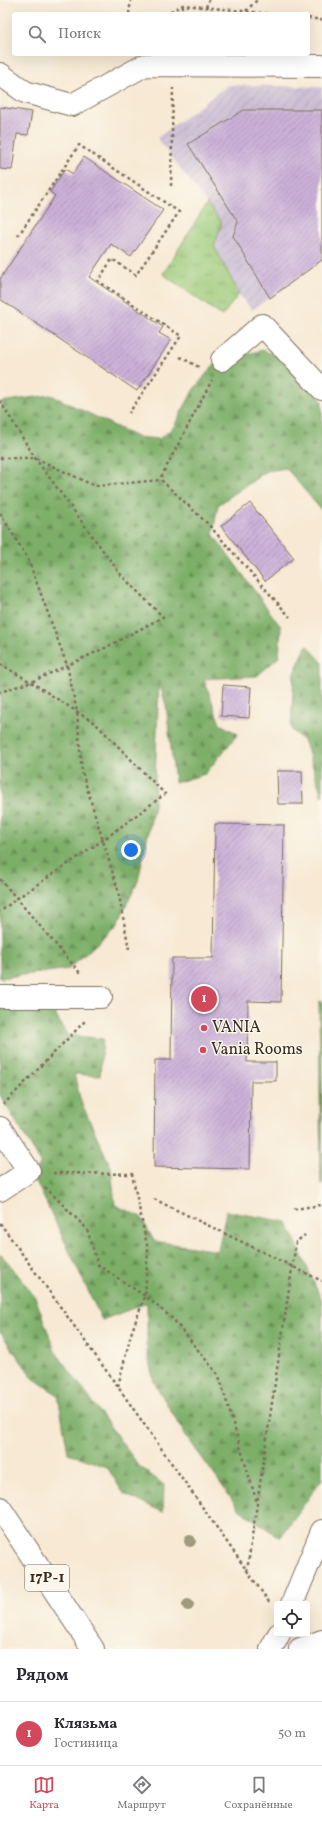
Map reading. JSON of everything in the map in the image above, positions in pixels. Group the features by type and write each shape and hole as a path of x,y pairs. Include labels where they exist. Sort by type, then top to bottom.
{"street":[{"path":"0,74 25,92 72,105 145,65 322,66"},
{"path":"222,360 262,325 322,389"},
{"path":"0,998 101,997"},
{"path":"0,1128 29,1171 0,1190"},
{"name":"17Р-1","path":"0,1508 93,1649"},
{"path":"285,1601 322,1530"},
{"path":"271,1649 277,1637"},
{"path":"300,1649 322,1641"}],"path":[{"path":"129,12 131,0"},
{"path":"206,6 209,0"},
{"path":"246,11 257,0"},
{"path":"182,12 183,5"},
{"path":"169,12 183,5 206,6 255,12"},
{"path":"310,18 322,20"},
{"path":"171,186 174,64"},
{"path":"18,236 79,145 179,212 136,275 112,259 98,281 181,336 129,413"},
{"path":"161,477 222,360"},
{"path":"0,401 35,458 121,575 163,617 106,648 31,682 0,692"},
{"path":"0,458 35,458 95,486 161,480 208,524 290,617"},
{"path":"0,513 28,559 67,665 77,712 82,772 118,890 129,949"},
{"path":"0,664 96,724 165,794 102,840 16,899 0,912"},
{"path":"0,879 101,997 86,1019 0,1108"},
{"path":"46,1173 132,1174 148,1250 146,1296 132,1334 118,1387"},
{"path":"41,1183 87,1229 98,1265 146,1296 173,1320 219,1376 257,1503"},
{"path":"154,1199 322,1281"},
{"path":"294,1209 322,1205"},
{"path":"0,1223 118,1387 247,1571 277,1601"},
{"path":"247,1571 296,1242 305,1235"}],"shaded area":[{"path":"228,85 322,87 322,260 252,310 239,294 214,246 222,223 157,138"}],"green space":[{"path":"207,203 222,223 214,246 239,294 222,316 163,274"},
{"path":"263,350 285,360 310,384 322,402 322,511 286,468 267,471 218,505 213,534 281,627 279,657 257,676 204,679 220,724 238,734 205,774 175,783 166,705 159,681 154,806 138,881 117,925 69,969 0,978 0,402 51,395 137,437 159,439 173,428 194,389 213,366 243,355"},
{"path":"307,645 322,662 322,796 305,742 291,729 294,673"},
{"path":"319,1001 322,1002 322,1185 321,1184"},
{"path":"51,1007 67,1035 103,1039 100,1076 74,1074 81,1102 111,1167 115,1205 141,1217 154,1241 218,1251 226,1211 287,1222 322,1301 322,1479 280,1538 239,1509 184,1433 154,1382 147,1353 147,1303 102,1320 33,1175 41,1163 0,1095 0,1009"},
{"path":"0,1254 35,1297 55,1351 139,1466 164,1485 163,1512 124,1494 107,1467 68,1453 58,1395 33,1378 0,1332"}],"building":[{"path":"0,107 32,112 28,135 17,134 12,170 0,169"},
{"path":"244,110 322,110 322,260 270,298 233,236 238,222 188,144"},
{"path":"84,157 163,210 131,257 111,244 89,277 163,327 159,333 171,340 137,391 0,299 0,279 55,196 50,192 65,169 73,174"},
{"path":"250,503 294,558 265,581 221,526"},
{"path":"223,685 251,687 249,718 221,716"},
{"path":"277,771 302,771 303,804 278,804"},
{"path":"215,824 284,825 281,1002 248,1001 247,1062 276,1062 276,1081 251,1081 250,1169 154,1167 155,1060 171,1060 172,958 213,958"}],"place":[{"name":"Клязьма","path":"204,999"},
{"name":"VANIA","path":"204,1028"},
{"name":"Vania Rooms","path":"203,1050"}]}
